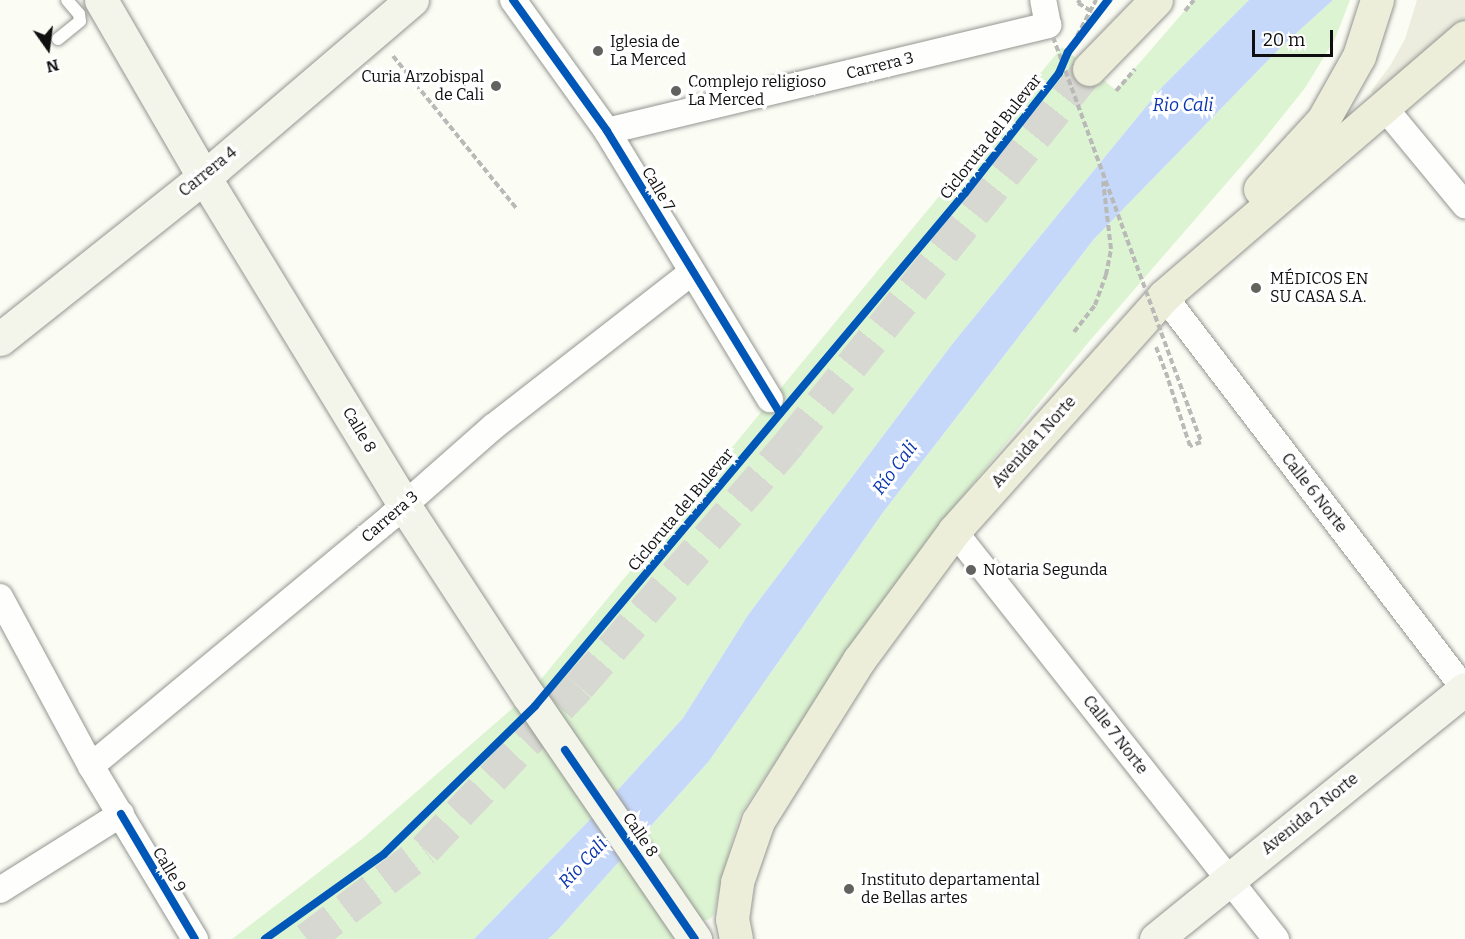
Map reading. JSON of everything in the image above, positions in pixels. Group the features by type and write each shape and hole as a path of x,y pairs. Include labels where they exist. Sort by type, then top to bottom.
{"main road":[{"path":"1077,57 1139,0"},
{"path":"1077,57 1156,0"},
{"path":"1164,296 1323,120 1359,56 1377,0"},
{"name":"Avenida 1 Norte","path":"729,932 737,882 758,820 859,660 954,531 1164,296 1465,37"}],"street":[{"name":"Calle 8","path":"101,0 204,176 404,505 566,750 695,939"},
{"name":"Carrera 4","path":"0,339 204,176 412,0"},
{"name":"Calle 7","path":"513,0 607,131 770,399"},
{"path":"1043,0 1050,31"},
{"name":"Carrera 3","path":"607,131 1050,31"},
{"path":"1383,106 1465,205"},
{"name":"Carrera 3","path":"91,766 404,505 493,427 692,272"},
{"name":"Calle 6 Norte","path":"1164,296 1465,689"},
{"name":"Calle 7 Norte","path":"954,531 1276,939"},
{"name":"Calle 9","path":"0,597 91,766 195,939"},
{"name":"Avenida 2 Norte","path":"1156,939 1465,689"},
{"path":"0,890 121,814"}],"lane":[{"path":"58,39 80,21 79,14 67,0"}],"path":[{"path":"1080,0 1078,3 1089,10"},
{"path":"1077,57 1089,10 1096,0"},
{"path":"1077,57 1102,9"},
{"path":"1050,31 1103,181 1201,441 1190,446 1153,338"},
{"path":"374,32 516,208"},
{"path":"1074,332 1095,305 1106,276 1111,249 1103,181"}],"green space":[{"path":"1194,0 1249,0 1162,87 953,343 748,615 683,718 605,804 474,939 232,939 362,839 528,695 1062,47 1116,90"},
{"path":"1333,0 1350,0 1335,39 1305,88 1257,148 1087,344 944,519 847,652 740,815 721,879 714,914 710,919 698,922 643,835 709,761 884,511 1094,239 1281,47"},
{"path":"631,848 695,939 548,939 556,932"}],"shaded area":[{"path":"1417,0 1465,0 1465,37 1383,106 1371,91 1390,66 1405,39"}],"water":[{"name":"Rio Cali","path":"1249,0 1333,0 1281,47 1094,239 884,511 709,761 556,932 548,939 474,939 605,804 683,718 748,615 953,343 1162,87"}],"tunnel":[{"path":"307,939 425,849 579,686 790,442 1089,69"}],"cycle path":[{"path":"513,0 607,131 780,413"},
{"name":"Cicloruta del Bulevar","path":"265,939 384,854 535,706 965,193 1059,73 1068,52 1108,0"},
{"path":"565,750 695,939"},
{"path":"121,814 195,939"}],"place":[{"name":"Iglesia de La Merced","path":"598,51"},
{"name":"Curia Arzobispal de Cali","path":"496,86"},
{"name":"Complejo religioso La Merced","path":"676,91"},
{"name":"MÉDICOS EN SU CASA S.A.","path":"1256,288"},
{"name":"Notaria Segunda","path":"971,570"},
{"name":"Instituto departamental de Bellas artes","path":"849,889"}],"water label":[{"name":"Río Cali","path":"895,468"},
{"name":"Río Cali","path":"583,863"}]}
